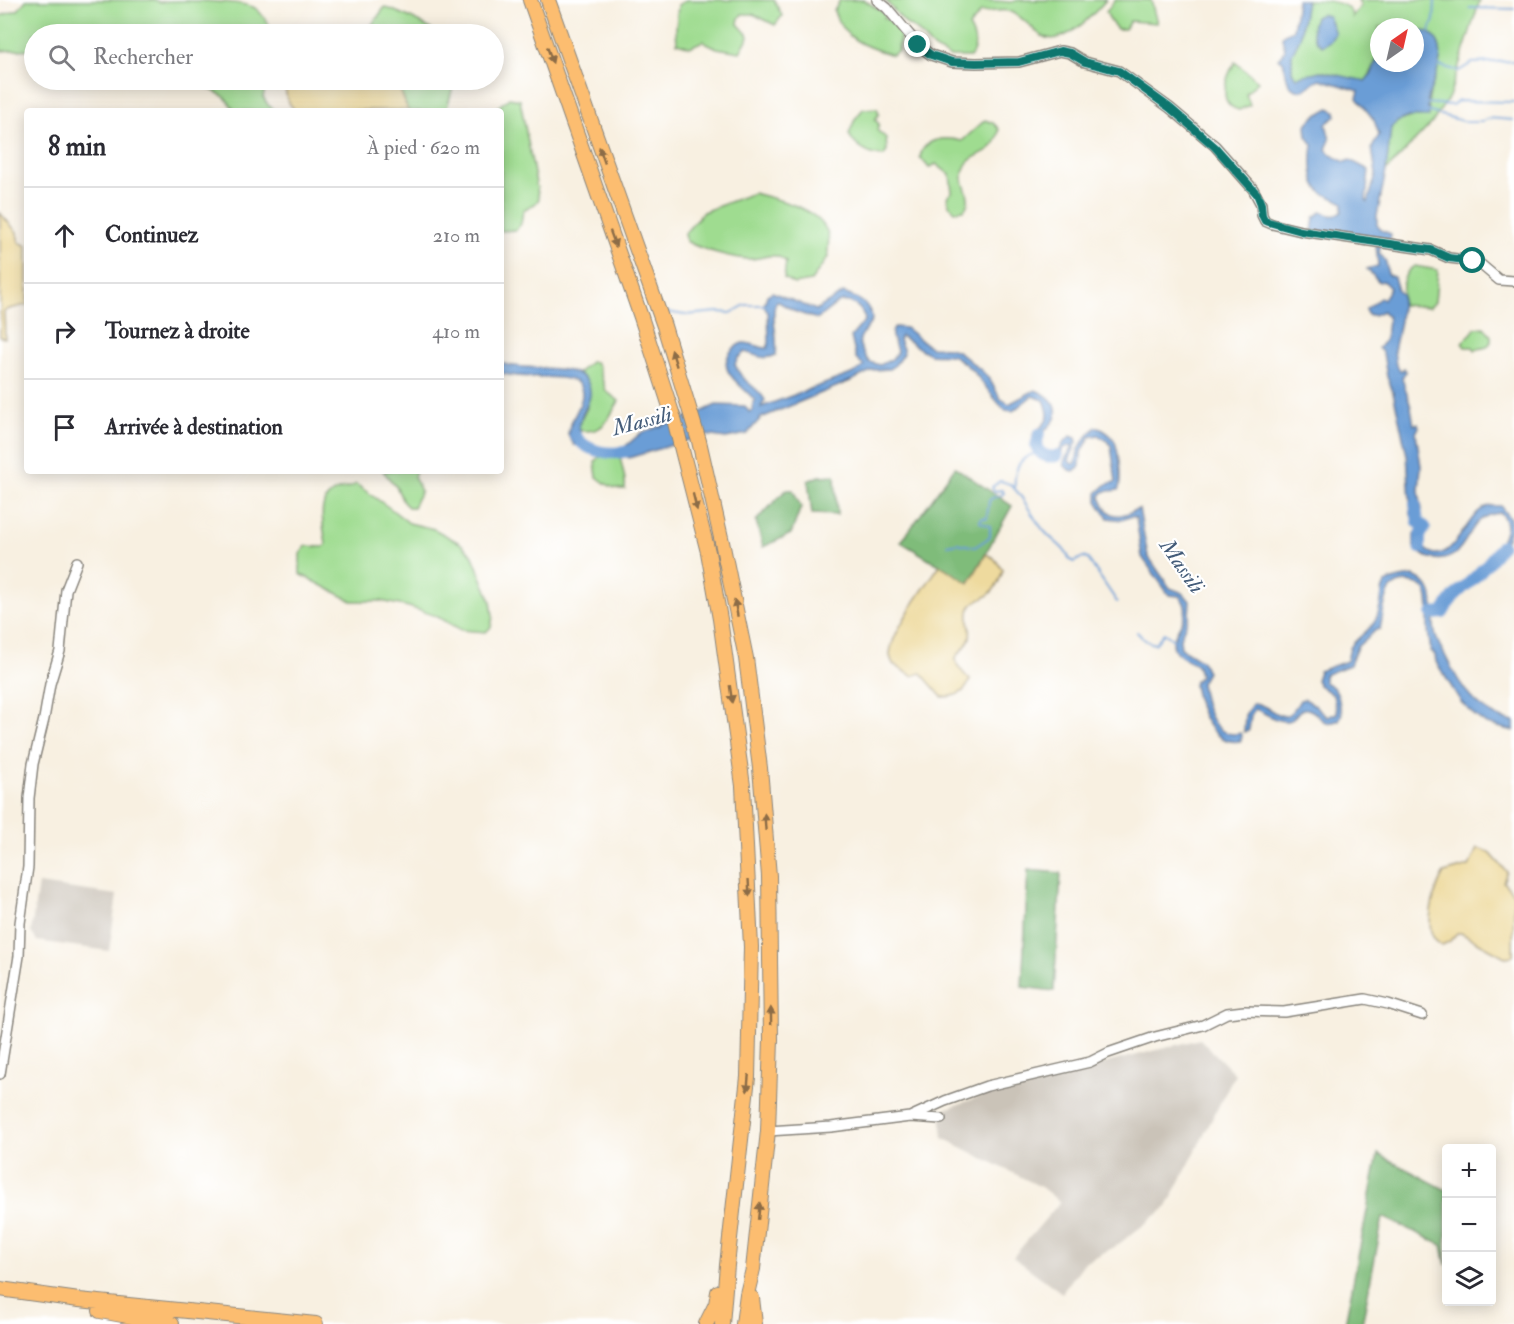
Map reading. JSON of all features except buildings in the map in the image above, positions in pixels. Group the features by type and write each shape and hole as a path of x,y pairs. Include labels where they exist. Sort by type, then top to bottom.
{"highway":[{"path":"530,0 641,317 674,419 708,552 720,619 743,786 751,947 748,1077 722,1324"},
{"path":"548,0 664,327 691,414 722,542 746,658 760,768 769,876 770,946 771,1039 768,1131 753,1269 752,1293 755,1324"},
{"path":"706,1324 716,1304 720,1283 727,1265"},
{"path":"742,1324 753,1269"},
{"path":"0,1289 79,1300 316,1324"},
{"path":"0,1297 172,1324"}],"street":[{"path":"877,0 887,8 918,45 931,55 952,62 1019,62 1060,51 1070,53 1085,62 1119,71 1170,108 1215,147 1253,189 1261,204 1265,221 1301,231 1431,250 1449,258 1479,263 1499,280 1514,280"},
{"path":"0,1074 14,1001 20,954 20,923 28,867 29,798 33,764 50,684 60,651 66,590 77,562"},
{"path":"910,1117 983,1087 1090,1062 1107,1053 1155,1037 1203,1025 1227,1013 1284,1012 1365,999 1422,1016"},
{"path":"768,1131 831,1127 910,1117 941,1119"}],"shaded area":[{"path":"38,884 117,895 109,951 37,941 31,932"},
{"path":"1200,1039 1235,1074 1167,1207 1116,1246 1084,1263 1062,1293 1013,1257 1060,1202 1041,1187 943,1138 940,1111 992,1092"}],"green space":[{"path":"26,0 223,2 255,8 268,24 24,24 24,50 0,51 0,16 18,10"},
{"path":"686,0 774,0 782,16 775,25 753,14 742,14 738,24 749,36 740,52 717,48 703,41 690,47 677,43 678,5"},
{"path":"840,0 864,0 886,14 884,18 894,23 901,34 898,51 892,55 882,52 864,45 849,35 838,21 834,11"},
{"path":"885,0 1012,2 1018,0 1106,0 1077,28 1059,38 1050,39 1042,36 1009,11 981,12 969,27 975,42 970,57 950,57 934,49 915,29 907,25"},
{"path":"1115,0 1151,0 1157,23 1130,21 1125,29 1117,29 1106,12"},
{"path":"1306,0 1341,4 1351,11 1352,17 1361,6 1358,0 1480,0 1449,97 1432,123 1386,171 1391,128 1397,122 1429,110 1430,92 1441,52 1439,43 1431,34 1424,31 1424,18 1370,18 1371,72 1365,82 1320,71 1297,77 1292,72 1292,54 1300,38"},
{"path":"385,7 422,24 372,24"},
{"path":"1235,62 1258,81 1246,94 1250,105 1239,110 1227,102 1225,96 1226,82"},
{"path":"212,90 265,90 263,97 272,108 233,108 225,97"},
{"path":"400,90 452,90 447,108 407,108"},
{"path":"509,98 520,100 539,199 535,204 523,210 521,224 516,230 504,231 504,108 497,108"},
{"path":"877,108 879,114 875,120 879,124 877,130 886,138 887,151 884,156 863,150 849,134 855,119 863,109"},
{"path":"985,120 993,123 999,129 998,138 990,149 966,165 963,181 968,204 964,210 955,211 949,205 947,197 952,192 950,175 936,164 929,168 920,157 922,150 936,140 962,141"},
{"path":"753,193 807,211 823,225 829,237 828,257 811,281 794,284 784,278 786,262 777,256 750,259 736,257 708,250 686,241 685,233 703,212"},
{"path":"1415,266 1438,270 1435,302 1429,307 1402,305 1405,277"},
{"path":"1484,327 1491,336 1491,342 1487,347 1475,350 1473,347 1465,347 1462,343 1475,328"},
{"path":"590,362 595,362 598,366 606,391 619,401 604,424 587,431 578,430 587,408 585,379 578,373"},
{"path":"604,452 620,455 625,489 614,488 597,477 595,462"},
{"path":"955,467 1012,506 969,583 901,542"},
{"path":"385,474 415,474 414,477 421,491 413,507 408,507 403,502 397,488"},
{"path":"835,475 837,515 812,514 808,481 819,476"},
{"path":"356,484 409,523 434,529 460,543 472,554 491,601 493,616 491,627 486,632 461,630 436,616 409,607 381,601 352,601 300,574 300,554 306,546 323,547 326,545 322,514 326,500 338,490"},
{"path":"786,490 793,490 801,507 791,534 763,547 756,521"},
{"path":"1028,870 1061,873 1054,991 1022,987"},
{"path":"1378,1154 1442,1188 1442,1245 1383,1217 1362,1324 1345,1324"}],"sand":[{"path":"285,90 400,90 407,108 293,108"},
{"path":"0,213 17,232 19,242 24,244 24,306 4,312 5,338 0,337"},
{"path":"986,554 994,558 1003,570 992,592 970,608 970,637 956,659 961,671 970,680 960,693 942,697 921,673 912,676 893,664 890,655 892,646 902,622 940,565 969,583"},
{"path":"1478,848 1490,853 1507,872 1503,882 1514,894 1513,956 1505,957 1461,933 1457,933 1449,942 1442,945 1435,940 1431,932 1431,911 1440,880 1444,873 1469,866"}],"water":[{"path":"1297,0 1306,0 1300,38 1292,54 1292,72 1297,77 1320,71 1365,81 1372,72 1424,72 1424,31 1437,41 1440,57 1427,100 1429,117 1409,117 1397,122 1391,128 1386,171 1377,216 1377,225 1381,230 1391,234 1390,242 1312,231 1314,218 1321,212 1339,214 1342,212 1343,203 1317,188 1313,176 1313,145 1307,136 1306,125 1315,116 1329,108 1335,111 1336,116 1326,124 1330,140 1326,149 1331,155 1345,162 1350,160 1369,170 1366,200 1368,202 1376,174 1372,148 1379,135 1374,120 1357,98 1359,91 1320,79 1303,90 1293,89 1286,76 1283,61 1278,59 1285,51 1282,37 1293,30"},
{"path":"1321,14 1328,16 1335,33 1331,40 1322,46 1314,37 1312,29 1315,17"},
{"path":"1376,245 1381,245 1379,252 1386,262 1388,275 1394,277 1398,291 1402,295 1394,351 1396,365 1401,371 1404,368 1406,371 1402,378 1414,425 1418,423 1419,427 1416,433 1421,466 1419,491 1422,510 1418,518 1411,515 1407,455 1383,353 1378,348 1385,339 1388,318 1383,311 1374,315 1368,315 1366,312 1366,309 1380,298 1383,299 1390,288 1383,281 1379,282 1367,269 1378,266"},
{"path":"772,292 816,310 843,293 854,297 870,310 872,321 860,340 861,349 869,362 880,365 892,359 897,352 892,336 893,330 895,327 906,328 930,347 950,348 959,352 982,371 1000,398 1009,404 1035,390 1044,394 1052,401 1056,409 1055,419 1041,436 1039,448 1034,449 1033,434 1045,423 1048,416 1044,400 1032,396 1013,411 1005,410 971,369 957,358 930,354 901,336 899,340 903,354 889,369 873,370 761,418 747,434 726,438 705,435 629,458 625,455 613,454 613,451 621,450 641,433 716,405 745,406 749,412 753,410 755,401 733,378 726,365 727,358 738,345 749,343 767,348 769,343 768,313 764,305 767,295","holes":["777,301 796,312 817,319 838,303 847,302 855,305 862,312 865,320 851,337 856,358 864,366 854,373 761,407 765,400 762,395 741,376 735,364 745,352 764,357 776,355 774,312"]},
{"path":"504,364 571,371 587,381 590,397 579,426 586,442 585,446 574,445 568,434 581,399 582,391 577,383 562,378 504,374"},
{"path":"1096,427 1114,439 1120,466 1118,490 1103,492 1100,497 1106,509 1112,514 1127,514 1139,509 1148,556 1170,588 1183,593 1190,601 1189,616 1180,638 1181,648 1202,661 1207,672 1201,683 1207,710 1216,726 1223,731 1231,734 1241,733 1241,741 1221,738 1207,724 1202,714 1194,685 1200,676 1198,667 1177,653 1173,644 1184,617 1184,603 1179,596 1169,595 1142,557 1136,518 1132,516 1122,520 1108,518 1097,501 1097,493 1107,484 1116,482 1111,446 1098,435 1090,437 1081,454 1080,466 1074,471 1064,465 1072,445 1064,448 1059,458 1052,459 1042,455 1045,452 1058,453 1064,442 1071,436 1076,438 1077,442 1069,461 1072,464 1076,463 1082,444"},
{"path":"1488,506 1501,506 1510,518 1510,529 1503,545 1492,556 1504,534 1506,524 1500,513 1478,522 1456,553 1445,559 1428,558 1414,547 1414,534 1421,533 1425,549 1435,554 1443,553 1451,547 1479,511"},
{"path":"1414,576 1428,587 1431,593 1437,639 1464,689 1491,713 1514,722 1514,731 1486,724 1461,702 1431,651 1428,630 1429,603 1424,588 1418,584 1403,582 1396,585 1387,596 1380,629 1357,647 1350,665 1324,675 1324,682 1332,686 1337,694 1342,713 1339,720 1324,721 1316,713 1304,709 1289,721 1281,721 1255,709 1251,715 1249,730 1244,731 1245,715 1253,703 1283,716 1294,710 1300,700 1305,699 1327,717 1337,713 1333,695 1316,680 1319,671 1347,661 1353,644 1376,619 1386,584 1400,578"}],"waterway":[{"path":"1429,33 1434,20 1435,0"},
{"path":"1470,8 1514,9"},
{"path":"1437,65 1459,71 1472,63 1514,61"},
{"path":"1425,103 1452,105 1458,101 1514,102"},
{"path":"1426,111 1467,122 1482,122 1488,118 1513,120"},
{"path":"667,312 685,315 731,313 745,305 767,305"},
{"name":"Massili","path":"1039,434 1036,446 1040,452 1050,457 1057,456"},
{"name":"Massili","path":"575,435 585,446 592,449 614,453 629,451"},
{"path":"1015,487 1015,475 1022,461 1039,452"},
{"path":"947,545 957,543 975,547 990,537 990,526 980,522 981,518 987,518 989,501 1004,493 1002,490 994,491 992,487 1000,481 1006,482 1018,492 1041,528 1063,548 1070,560 1074,562 1083,557 1088,559 1117,602"},
{"path":"1415,503 1418,522 1425,527 1420,536 1420,548"},
{"path":"1432,614 1443,613 1454,597 1502,545"},
{"path":"1137,632 1145,640 1155,644 1164,633 1175,641"}],"route":[{"path":"918,45 931,55 952,62 1019,62 1060,51 1070,53 1085,62 1112,68 1170,108 1215,147 1257,194 1265,221 1301,231 1431,250 1449,258 1473,261"}]}
